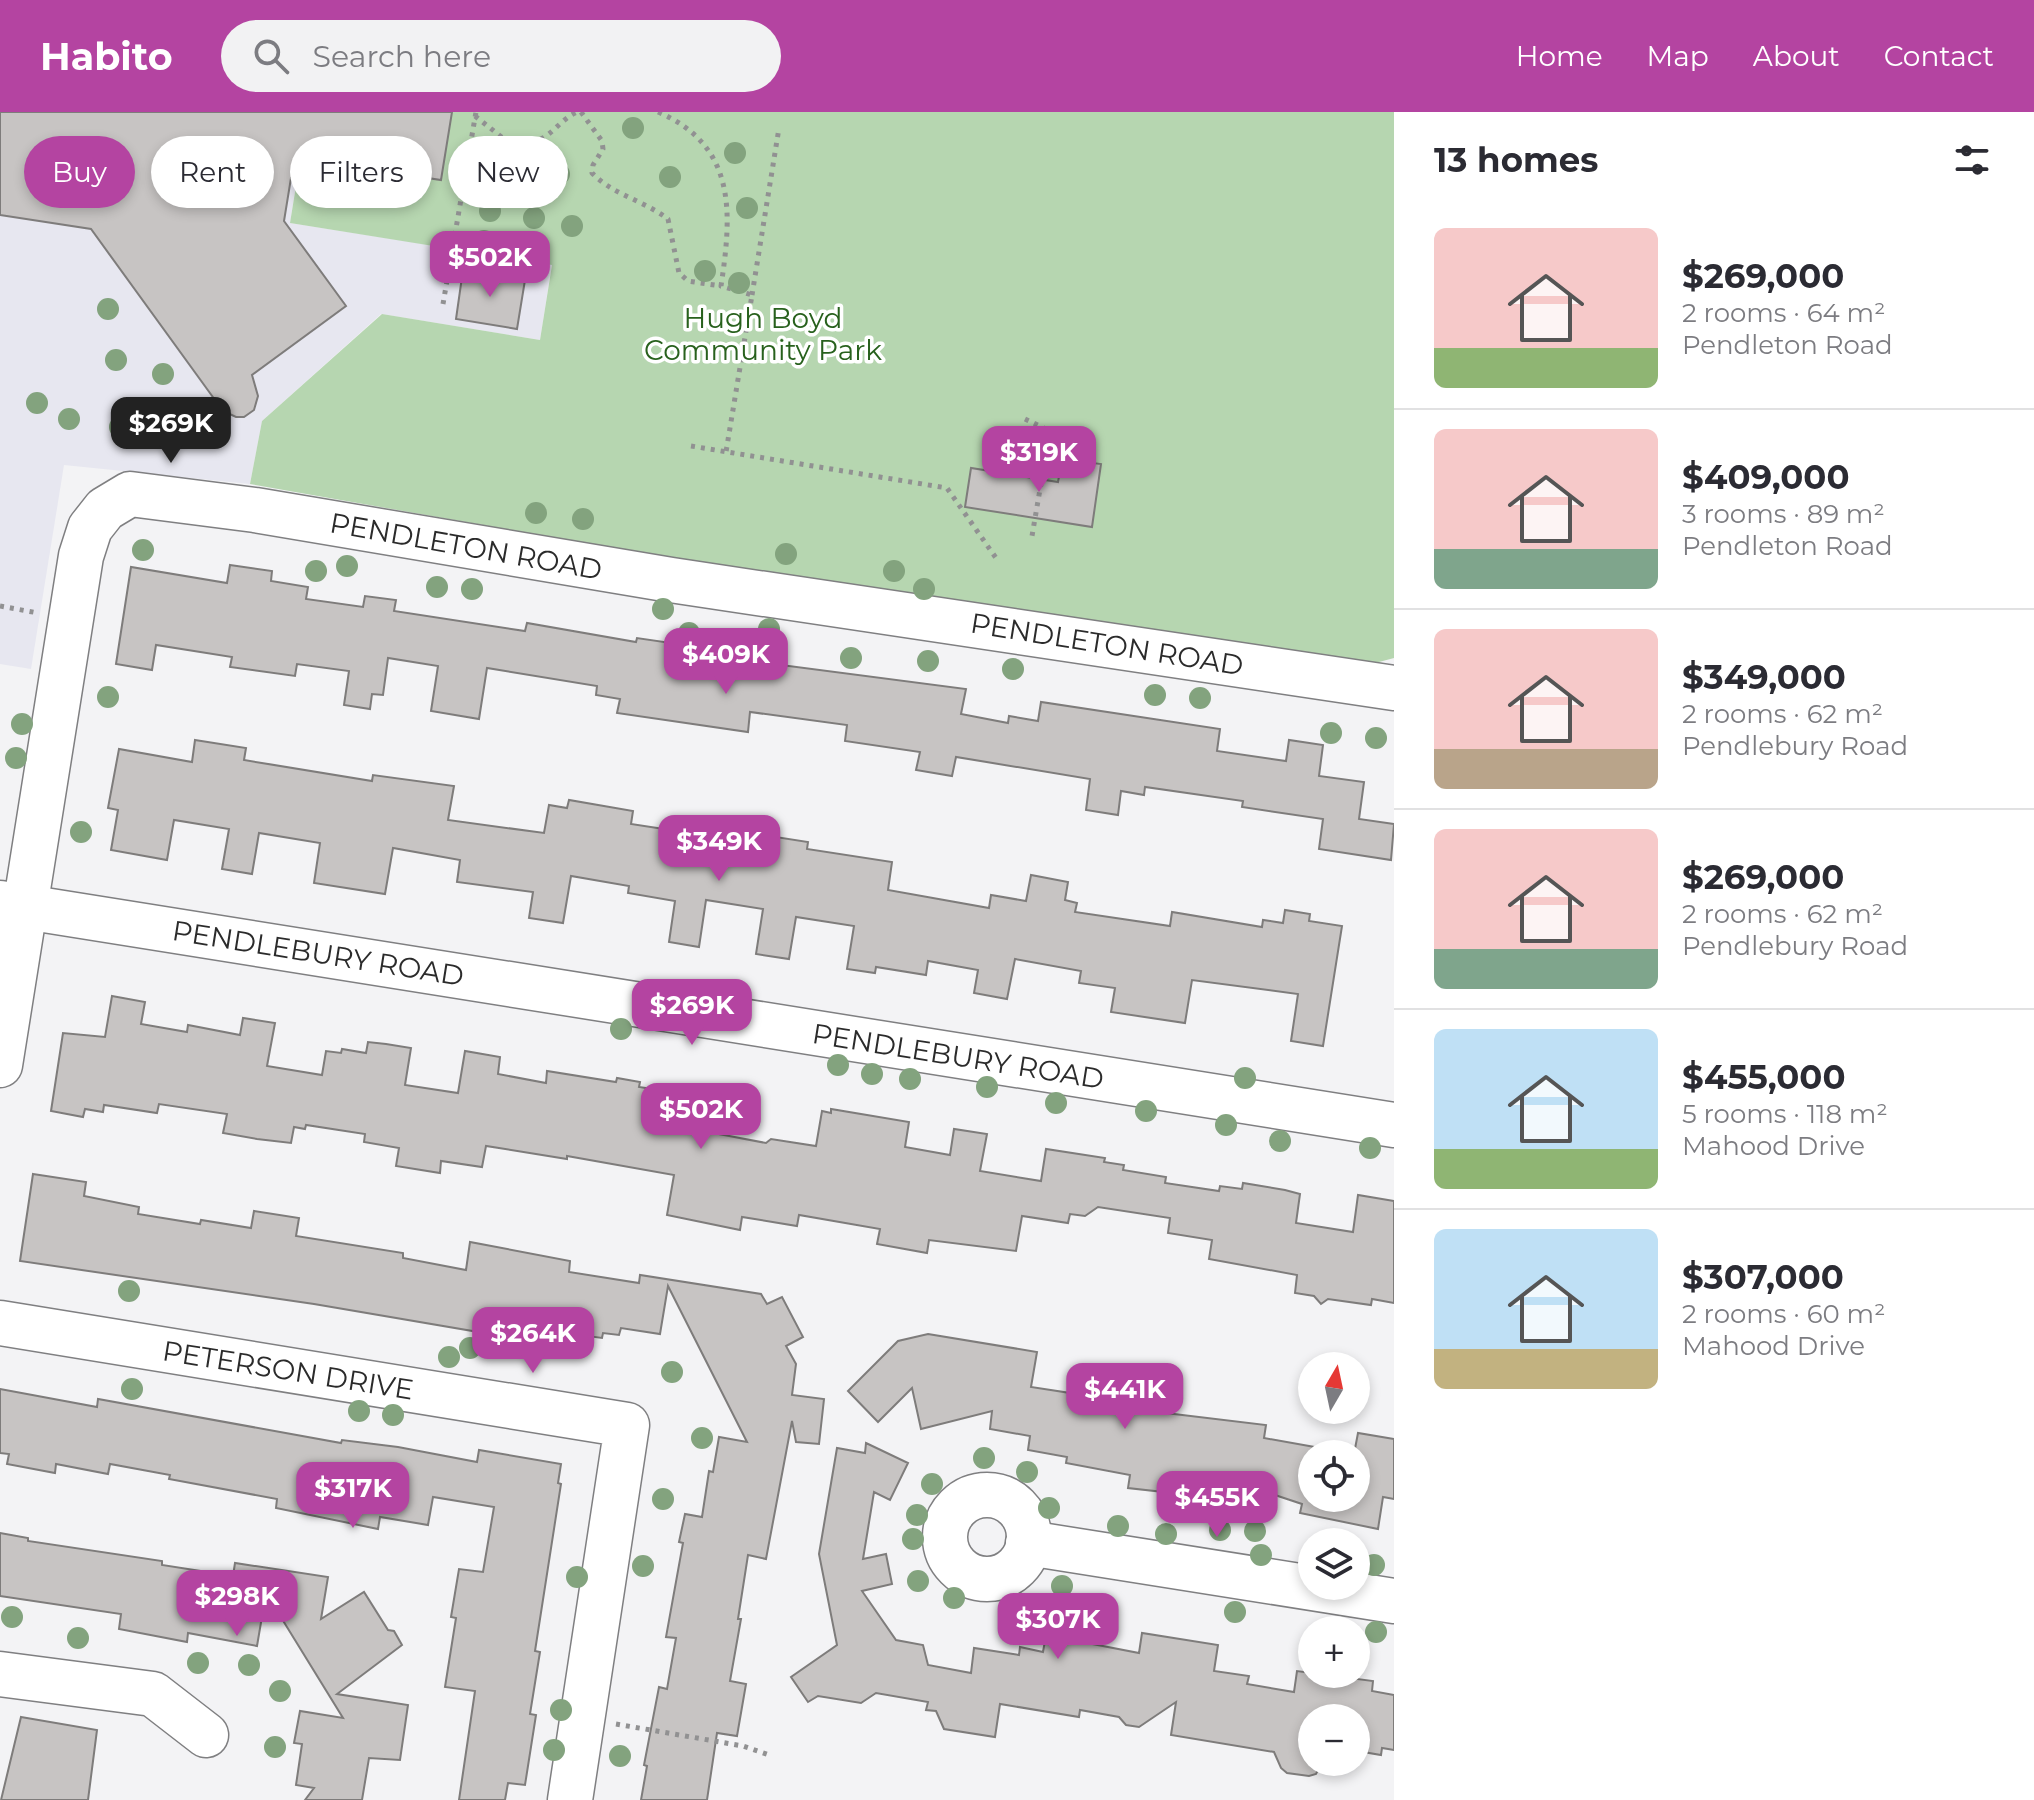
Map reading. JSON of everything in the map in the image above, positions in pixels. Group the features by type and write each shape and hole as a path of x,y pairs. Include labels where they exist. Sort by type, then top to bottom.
{"street":[{"name":"PENDLETON ROAD","path":"0,1065 12,904 81,556 90,528 105,509 130,494 255,510 671,580 1394,688"},
{"name":"PENDLEBURY ROAD","path":"12,904 1394,1125"},
{"name":"PETERSON DRIVE","path":"0,1323 627,1425 570,1800"},
{"path":"1028,1543 1394,1601"},
{"path":"0,1674 153,1694 206,1735"}],"path":[{"path":"476,114 518,150 530,141 543,139 577,112 602,141 603,149 593,165 592,173 607,188 649,205 668,219 679,273 688,281 752,295"},
{"path":"658,112 677,120 697,135 712,156 725,184 727,242 721,286"},
{"path":"443,304 476,114"},
{"path":"726,452 779,128"},
{"path":"1025,419 1050,431 1032,536"},
{"path":"691,446 947,488 996,558"},
{"path":"0,606 48,615"},
{"path":"583,1719 743,1746 772,1756"}],"shaded area":[{"path":"0,112 308,112 304,136 290,136 290,208 292,208 290,223 552,264 540,340 381,314 262,421 250,484 64,465 31,669 0,664"}],"green space":[{"name":"Hugh Boyd Community Park","path":"308,112 1394,112 1394,658 1364,666 942,606 250,484 262,421 382,314 540,340 552,265 290,223 292,208 432,208 432,136 304,136"}],"building":[{"path":"0,112 452,112 441,180 432,179 432,136 290,136 290,184 284,221 346,306 252,375 258,396 254,410 244,417 223,411 91,229 0,215"},
{"path":"463,270 525,280 517,329 456,319"},
{"path":"1062,459 1101,464 1092,527 965,507 971,468 1058,482"},
{"path":"230,565 272,571 271,581 308,587 306,599 363,607 365,596 396,600 394,611 525,631 527,623 636,642 637,638 678,644 674,665 720,671 722,653 758,658 758,662 966,689 961,714 1008,723 1009,716 1038,721 1041,702 1220,729 1217,751 1286,761 1289,740 1323,745 1319,776 1364,782 1359,819 1394,824 1391,860 1319,849 1323,819 1242,807 1243,801 1145,787 1144,795 1121,791 1118,815 1086,810 1090,779 956,757 952,776 916,770 920,752 845,741 847,725 750,712 748,732 617,713 620,699 596,695 597,686 487,668 479,719 431,711 438,666 388,658 383,695 372,694 370,709 344,705 349,671 297,664 295,676 230,667 232,657 156,645 152,670 116,664 131,567 227,583"},
{"path":"195,740 246,748 244,760 372,781 373,775 454,786 448,820 544,833 549,805 567,808 569,800 633,811 631,824 690,833 693,818 770,830 769,836 808,842 807,849 892,862 888,890 989,908 991,895 1026,901 1031,875 1068,882 1065,900 1077,903 1075,912 1170,926 1172,912 1262,927 1263,920 1283,923 1285,910 1310,914 1309,921 1342,926 1323,1046 1291,1041 1298,994 1192,980 1185,1023 1111,1012 1115,988 1079,983 1081,971 1015,959 1007,999 974,993 978,970 928,961 926,975 876,967 875,973 847,969 854,926 796,917 789,959 756,954 763,909 706,900 699,947 669,942 675,901 628,893 629,886 571,876 563,923 529,918 533,892 457,882 460,860 393,848 385,894 314,883 320,843 259,833 252,874 222,869 229,829 174,820 167,860 111,850 118,810 108,808 119,749 192,762"},
{"path":"112,996 145,1002 141,1024 187,1032 188,1025 240,1035 243,1018 275,1023 267,1066 322,1075 326,1051 341,1053 342,1049 366,1053 368,1042 386,1044 411,1048 405,1085 458,1093 465,1051 500,1057 498,1074 546,1083 547,1071 616,1082 617,1078 640,1082 639,1087 685,1094 686,1089 715,1094 708,1132 766,1143 771,1139 816,1146 822,1111 831,1113 831,1109 909,1122 905,1147 950,1155 954,1129 987,1134 980,1171 1041,1181 1046,1149 1105,1158 1104,1162 1124,1165 1123,1170 1166,1177 1165,1183 1219,1191 1220,1186 1242,1189 1243,1183 1285,1190 1300,1194 1296,1223 1353,1232 1358,1195 1394,1201 1394,1303 1372,1299 1371,1305 1328,1299 1321,1304 1314,1296 1295,1293 1297,1275 1209,1259 1212,1240 1168,1233 1170,1218 1098,1207 1085,1216 1070,1214 1068,1223 1022,1216 1016,1251 929,1240 927,1253 877,1244 880,1229 799,1215 797,1226 742,1217 740,1230 667,1215 674,1175 567,1156 567,1159 486,1146 482,1167 441,1161 440,1173 396,1166 399,1148 364,1142 365,1134 306,1125 305,1129 294,1127 291,1143 257,1139 223,1133 227,1114 159,1104 157,1113 104,1105 103,1112 85,1109 83,1117 51,1111 63,1033 105,1037"},
{"path":"33,1174 86,1182 84,1196 139,1207 138,1214 251,1228 254,1211 299,1218 296,1236 403,1253 403,1258 466,1270 470,1242 570,1261 569,1272 639,1283 640,1275 761,1294 767,1304 782,1297 803,1337 786,1346 796,1364 792,1395 824,1399 819,1444 796,1442 792,1421 766,1559 748,1555 730,1681 746,1684 737,1736 717,1733 707,1800 641,1800 647,1766 644,1765 659,1687 667,1689 676,1638 666,1637 683,1543 679,1542 685,1514 702,1517 709,1471 713,1472 719,1437 747,1442 668,1286 660,1334 621,1328 619,1335 603,1333 602,1338 504,1325 502,1336 314,1304 20,1261"},
{"path":"928,1334 1037,1352 1031,1387 1077,1394 1079,1385 1108,1390 1108,1406 1266,1425 1264,1438 1298,1444 1298,1503 1263,1491 1265,1480 1221,1473 1217,1498 1128,1488 1130,1475 1066,1463 1067,1457 1028,1450 1030,1436 990,1429 992,1411 921,1429 912,1388 878,1422 848,1391 898,1341"},
{"path":"0,1389 97,1407 98,1399 341,1443 342,1440 398,1447 477,1462 479,1450 561,1464 558,1483 561,1484 535,1651 540,1652 530,1714 536,1715 525,1785 508,1783 505,1800 459,1800 475,1691 445,1687 456,1618 451,1617 459,1569 483,1572 494,1507 433,1497 428,1525 380,1517 378,1529 276,1508 277,1499 169,1479 170,1475 110,1464 108,1474 56,1464 55,1473 7,1464 9,1454 0,1453"},
{"path":"1358,1433 1394,1439 1394,1499 1383,1497 1378,1529 1300,1513 1370,1512 1370,1440 1357,1440"},
{"path":"866,1443 908,1463 890,1500 874,1492 863,1559 886,1554 892,1584 862,1591 896,1640 923,1645 928,1665 971,1673 974,1648 1019,1655 1020,1647 1043,1652 1046,1635 1139,1653 1142,1633 1218,1645 1214,1671 1249,1676 1247,1684 1294,1692 1297,1671 1298,1688 1370,1688 1370,1681 1373,1681 1372,1691 1394,1695 1394,1750 1382,1748 1381,1755 1370,1753 1370,1704 1298,1704 1298,1774 1287,1773 1281,1768 1274,1752 1171,1735 1176,1702 1139,1727 1126,1725 1119,1717 1080,1710 1079,1717 1000,1704 995,1737 944,1729 936,1711 926,1710 928,1702 876,1693 861,1703 818,1696 808,1702 791,1677 837,1645 819,1554 837,1448 865,1453"},
{"path":"0,1533 28,1538 28,1541 162,1561 162,1565 233,1576 235,1563 328,1577 321,1619 364,1592 388,1630 394,1631 402,1645 337,1694 408,1705 400,1760 369,1758 362,1800 305,1800 314,1788 296,1785 302,1744 294,1743 300,1711 343,1718 266,1593 257,1646 188,1633 187,1642 119,1629 121,1614 0,1596"},
{"path":"21,1717 97,1730 88,1800 1,1800"}]}
